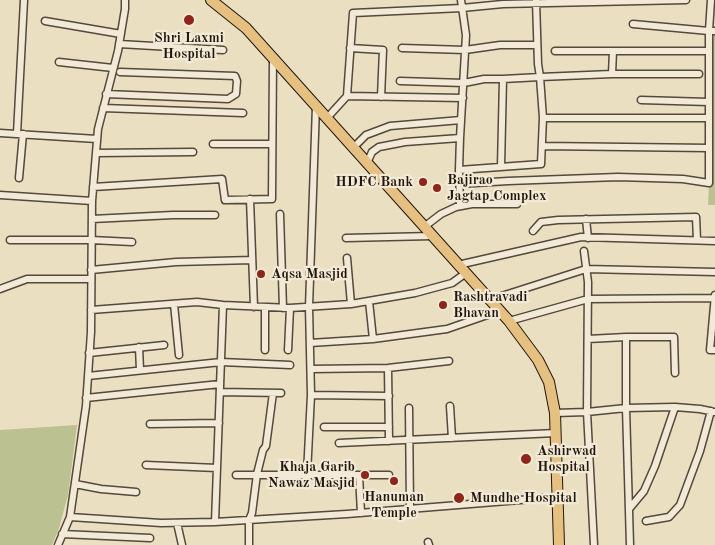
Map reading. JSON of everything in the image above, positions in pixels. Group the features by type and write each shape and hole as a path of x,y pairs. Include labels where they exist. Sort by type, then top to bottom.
{"highway":[{"path":"211,0 246,28 509,321 538,360 549,382 555,413 559,545"}],"street":[{"path":"19,178 24,0"},
{"path":"58,545 70,517 86,398 91,310 92,200 97,138 119,44 125,0"},
{"path":"460,206 460,138 466,35 461,0"},
{"path":"327,118 347,96 353,13 462,8 503,2 686,0"},
{"path":"459,184 618,178 683,179 709,183 711,0"},
{"path":"459,170 542,164 543,118 536,2"},
{"path":"45,21 121,34"},
{"path":"633,24 712,31"},
{"path":"119,44 223,50"},
{"path":"402,48 465,50 500,45 538,45"},
{"path":"350,48 383,50 381,97"},
{"path":"555,51 709,51"},
{"path":"612,74 613,51"},
{"path":"93,188 222,179 225,200 272,199 273,58"},
{"path":"59,62 113,68"},
{"path":"106,94 228,99 236,94 237,81 235,76 120,72"},
{"path":"400,81 464,83 484,79 612,74 699,74"},
{"path":"501,167 503,79"},
{"path":"347,96 463,98"},
{"path":"641,100 709,102"},
{"path":"307,474 311,369 309,308 316,106"},
{"path":"103,108 243,113"},
{"path":"543,118 709,118"},
{"path":"353,148 366,135 390,126 461,120"},
{"path":"0,132 97,138"},
{"path":"367,163 372,152 379,146 460,138"},
{"path":"213,144 272,144"},
{"path":"542,146 709,148"},
{"path":"96,153 194,152"},
{"path":"0,195 92,200"},
{"path":"250,199 254,307"},
{"path":"424,227 441,214 460,206 472,204 516,204"},
{"path":"280,214 288,350"},
{"path":"92,220 173,215 215,215"},
{"path":"533,231 540,222 558,220 696,217 697,240"},
{"path":"586,219 588,238"},
{"path":"346,238 432,236"},
{"path":"458,265 581,238 715,241"},
{"path":"10,240 132,242"},
{"path":"584,251 588,300 587,412 594,545"},
{"path":"347,258 351,304"},
{"path":"91,270 176,262 252,260"},
{"path":"489,300 586,270 715,272"},
{"path":"91,310 197,302 286,308 351,304 452,284 466,274"},
{"path":"0,289 27,280 91,278"},
{"path":"509,321 588,300 715,297 710,350 715,350"},
{"path":"368,301 373,339"},
{"path":"174,304 179,355"},
{"path":"215,522 224,305"},
{"path":"265,350 266,307"},
{"path":"310,343 373,339 447,329 499,311"},
{"path":"626,337 630,545"},
{"path":"588,339 674,337 675,373"},
{"path":"89,353 164,344"},
{"path":"139,348 140,370"},
{"path":"311,369 388,368 449,361"},
{"path":"88,376 221,362 290,364"},
{"path":"388,368 388,441"},
{"path":"86,398 220,384"},
{"path":"220,392 281,393"},
{"path":"249,545 249,520 252,514 257,474 263,450 266,446 273,393"},
{"path":"310,395 389,396"},
{"path":"450,406 452,438"},
{"path":"555,413 675,407 713,411 680,505 669,517 646,521"},
{"path":"629,509 644,491 655,466 675,407"},
{"path":"409,408 410,509"},
{"path":"150,424 219,424"},
{"path":"324,426 389,427"},
{"path":"338,443 556,433"},
{"path":"146,465 217,468"},
{"path":"236,474 389,475"},
{"path":"359,475 361,513"},
{"path":"75,484 136,492"},
{"path":"70,517 161,523 215,522 361,513 557,496"},
{"path":"177,523 182,545"},
{"path":"62,534 150,538"}],"green space":[{"path":"709,31 715,31 715,205 708,205"},
{"path":"77,425 68,495 52,545 0,545 0,430"}],"place":[{"name":"Shri Laxmi Hospital","path":"189,20"},
{"name":"HDFC Bank","path":"423,182"},
{"name":"Bajirao Jagtap Complex","path":"437,188"},
{"name":"Aqsa Masjid","path":"261,274"},
{"name":"Rashtravadi Bhavan","path":"443,305"},
{"name":"Ashirwad Hospital","path":"526,459"},
{"name":"Khaja Garib Nawaz Masjid","path":"365,475"},
{"name":"Hanuman Temple","path":"394,481"},
{"name":"Mundhe Hospital","path":"459,498"}]}
